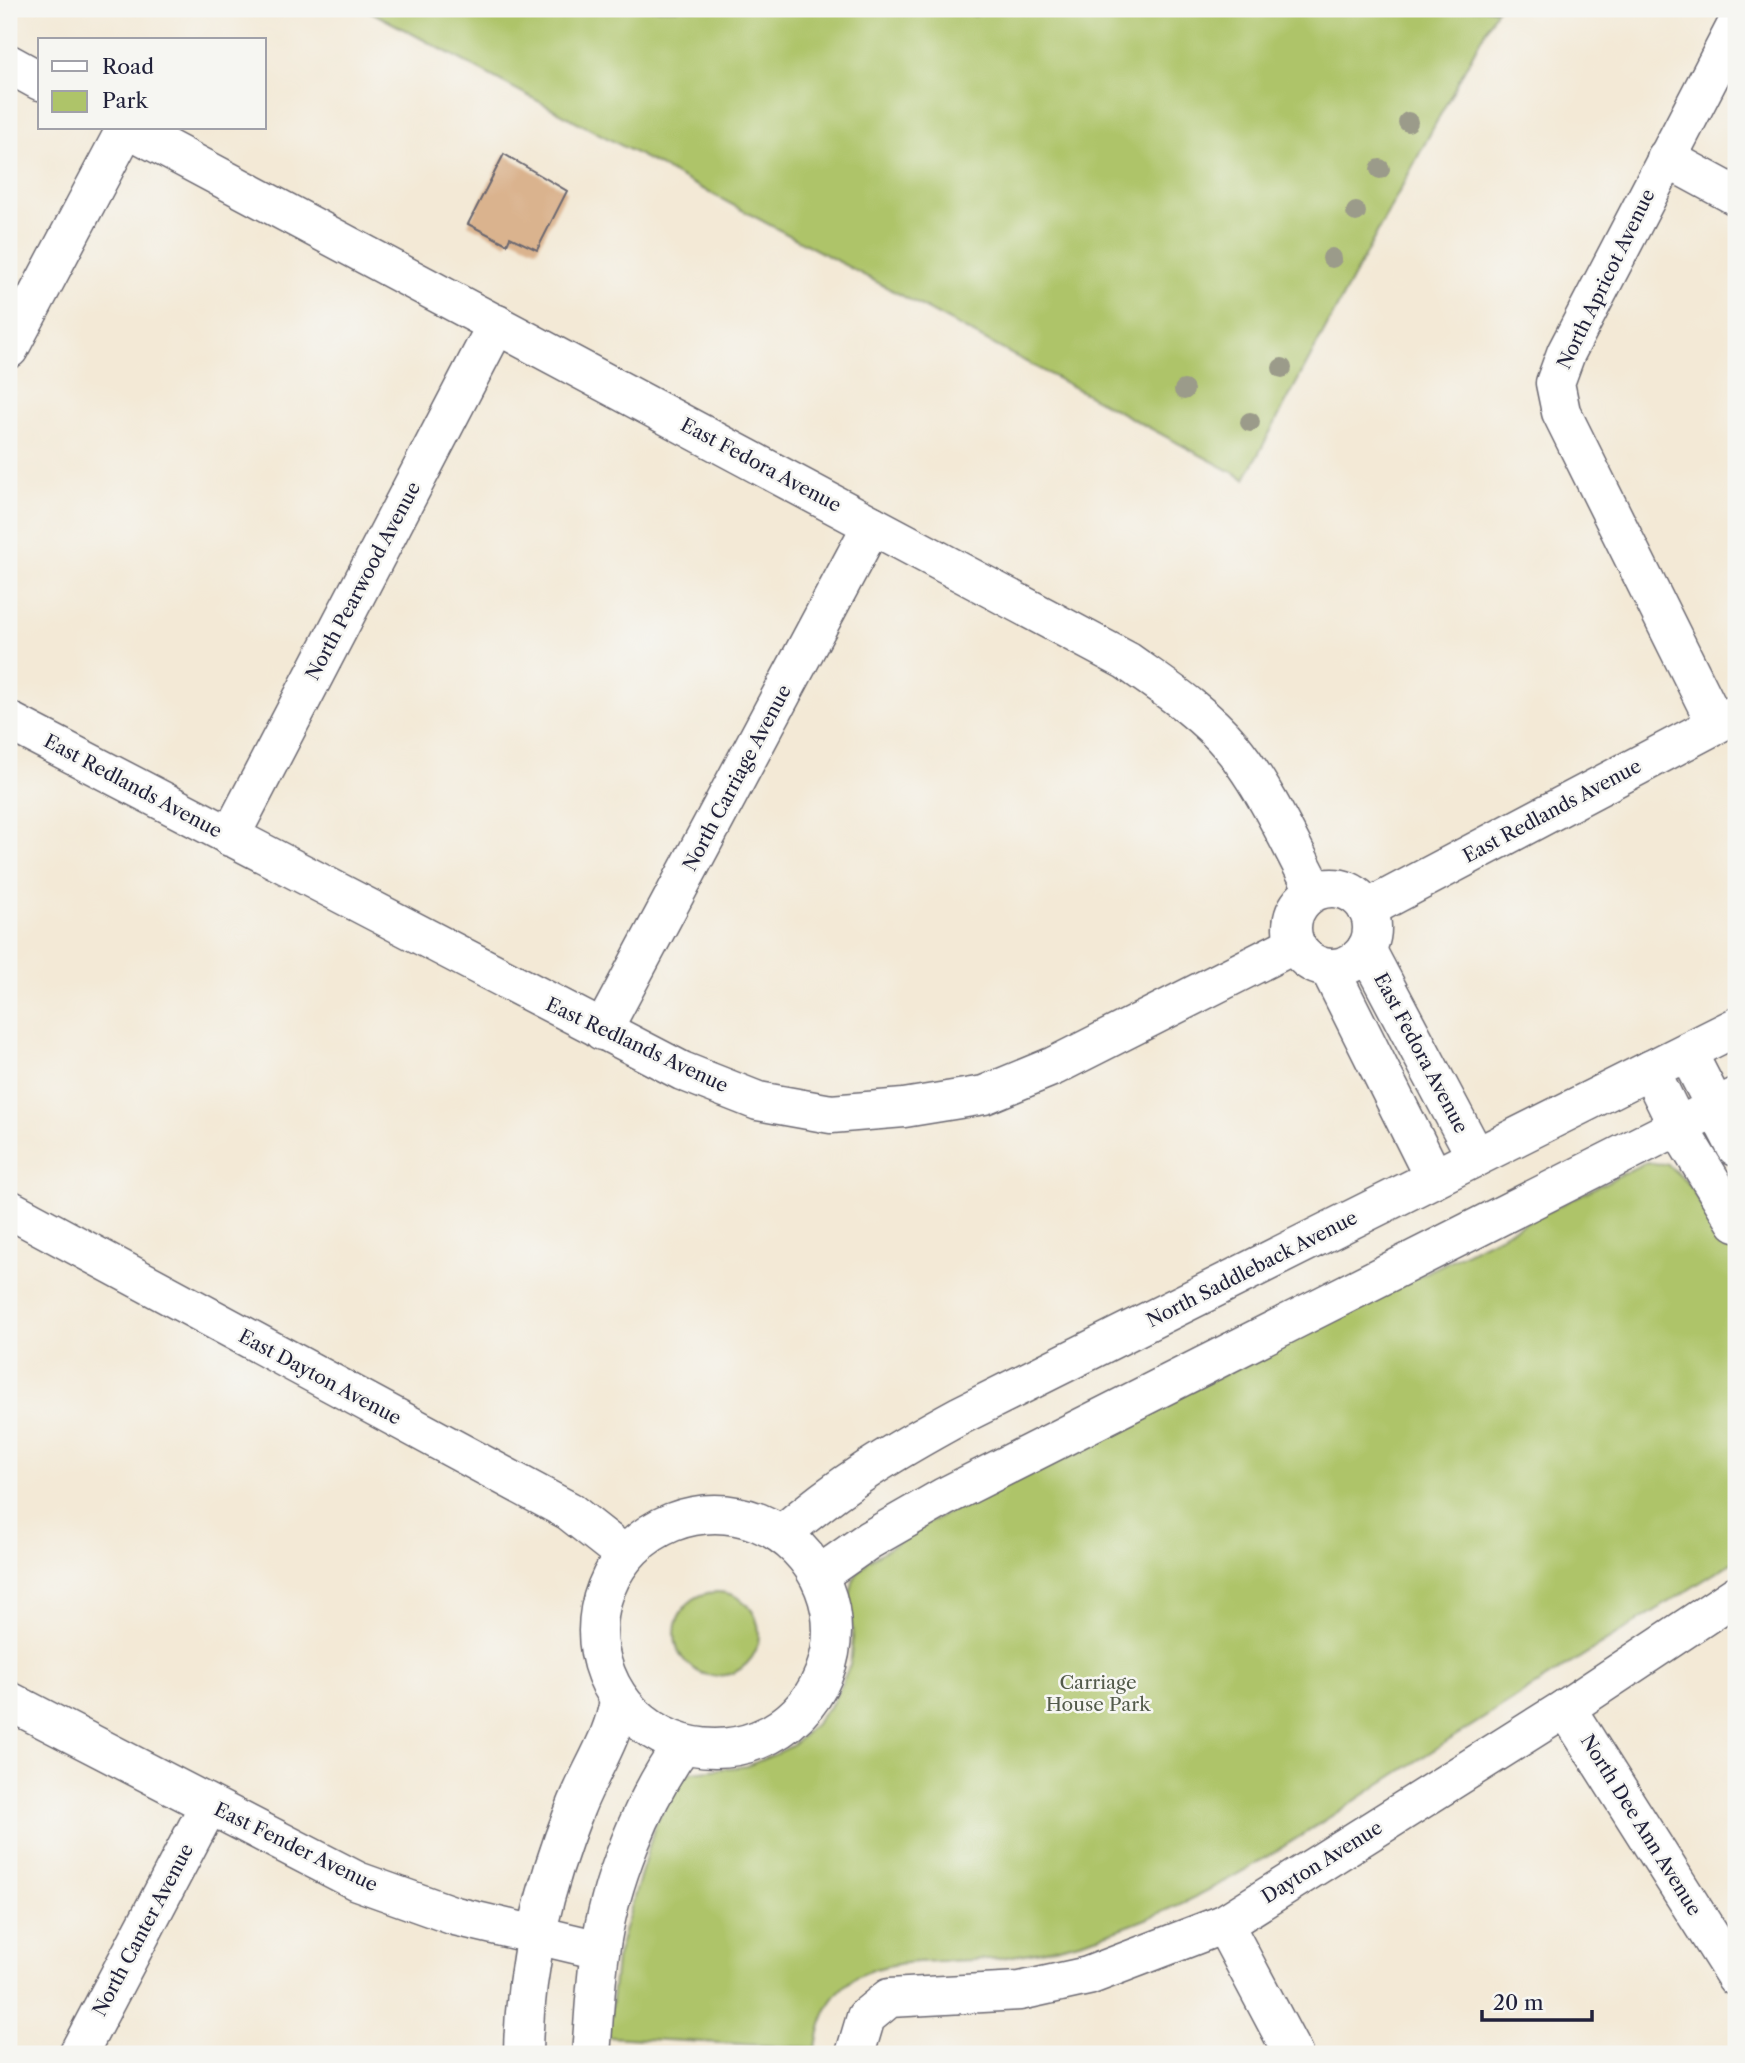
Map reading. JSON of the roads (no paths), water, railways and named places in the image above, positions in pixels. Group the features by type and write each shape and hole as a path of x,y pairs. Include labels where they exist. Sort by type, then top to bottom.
{"street":[{"name":"North Apricot Avenue","path":"1726,719 1561,412 1555,383 1566,353 1736,26"},
{"path":"9,64 38,80"},
{"path":"9,349 126,130"},
{"name":"East Fedora Avenue","path":"131,130 1127,661 1181,701 1231,746 1278,819 1315,891"},
{"path":"1666,158 1736,196"},
{"name":"North Pearwood Avenue","path":"230,837 497,324"},
{"name":"North Carriage Avenue","path":"602,1031 872,525"},
{"name":"East Redlands Avenue","path":"1367,909 1726,719"},
{"name":"East Redlands Avenue","path":"9,721 682,1071 758,1101 831,1114 904,1108 984,1095 1054,1066 1295,944"},
{"path":"1334,887 1347,891 1358,897 1367,909 1372,931 1366,949 1351,964 1329,968 1311,963 1295,944 1291,927 1294,914 1300,902 1315,891 1334,887"},
{"name":"East Fedora Avenue","path":"1366,949 1476,1157"},
{"path":"1329,968 1434,1178"},
{"name":"North Saddleback Avenue","path":"782,1534 830,1493 885,1457 961,1415 1736,1027"},
{"path":"1687,1052 1725,1102 1736,1147"},
{"path":"1650,1070 1678,1126 1736,1222"},
{"path":"819,1575 869,1540 943,1497 1725,1102"},
{"name":"East Dayton Avenue","path":"9,1209 569,1511 625,1555"},
{"path":"705,1514 745,1517 782,1534 803,1552 819,1575 832,1614 831,1654 816,1692 789,1723 753,1743 712,1749 683,1744 641,1722 619,1700 604,1670 597,1637 600,1603 612,1572 625,1555 666,1523 705,1514"},
{"name":"Dayton Avenue","path":"855,2054 866,2017 889,1998 1020,1991 1088,1976 1224,1924 1566,1708 1736,1595"},
{"path":"523,2054 523,2012 536,1934 558,1855 575,1808 616,1720 619,1700"},
{"name":"East Fender Avenue","path":"9,1701 357,1881 455,1916 600,1950"},
{"name":"North Dee Ann Avenue","path":"1566,1708 1736,1977"},
{"path":"591,2054 600,1950 634,1834 666,1767 683,1744"},
{"name":"North Canter Avenue","path":"78,2054 209,1805"},
{"path":"1224,1924 1293,2054"}],"park label":[{"name":"Carriage House Park","path":"1098,1693"}]}
